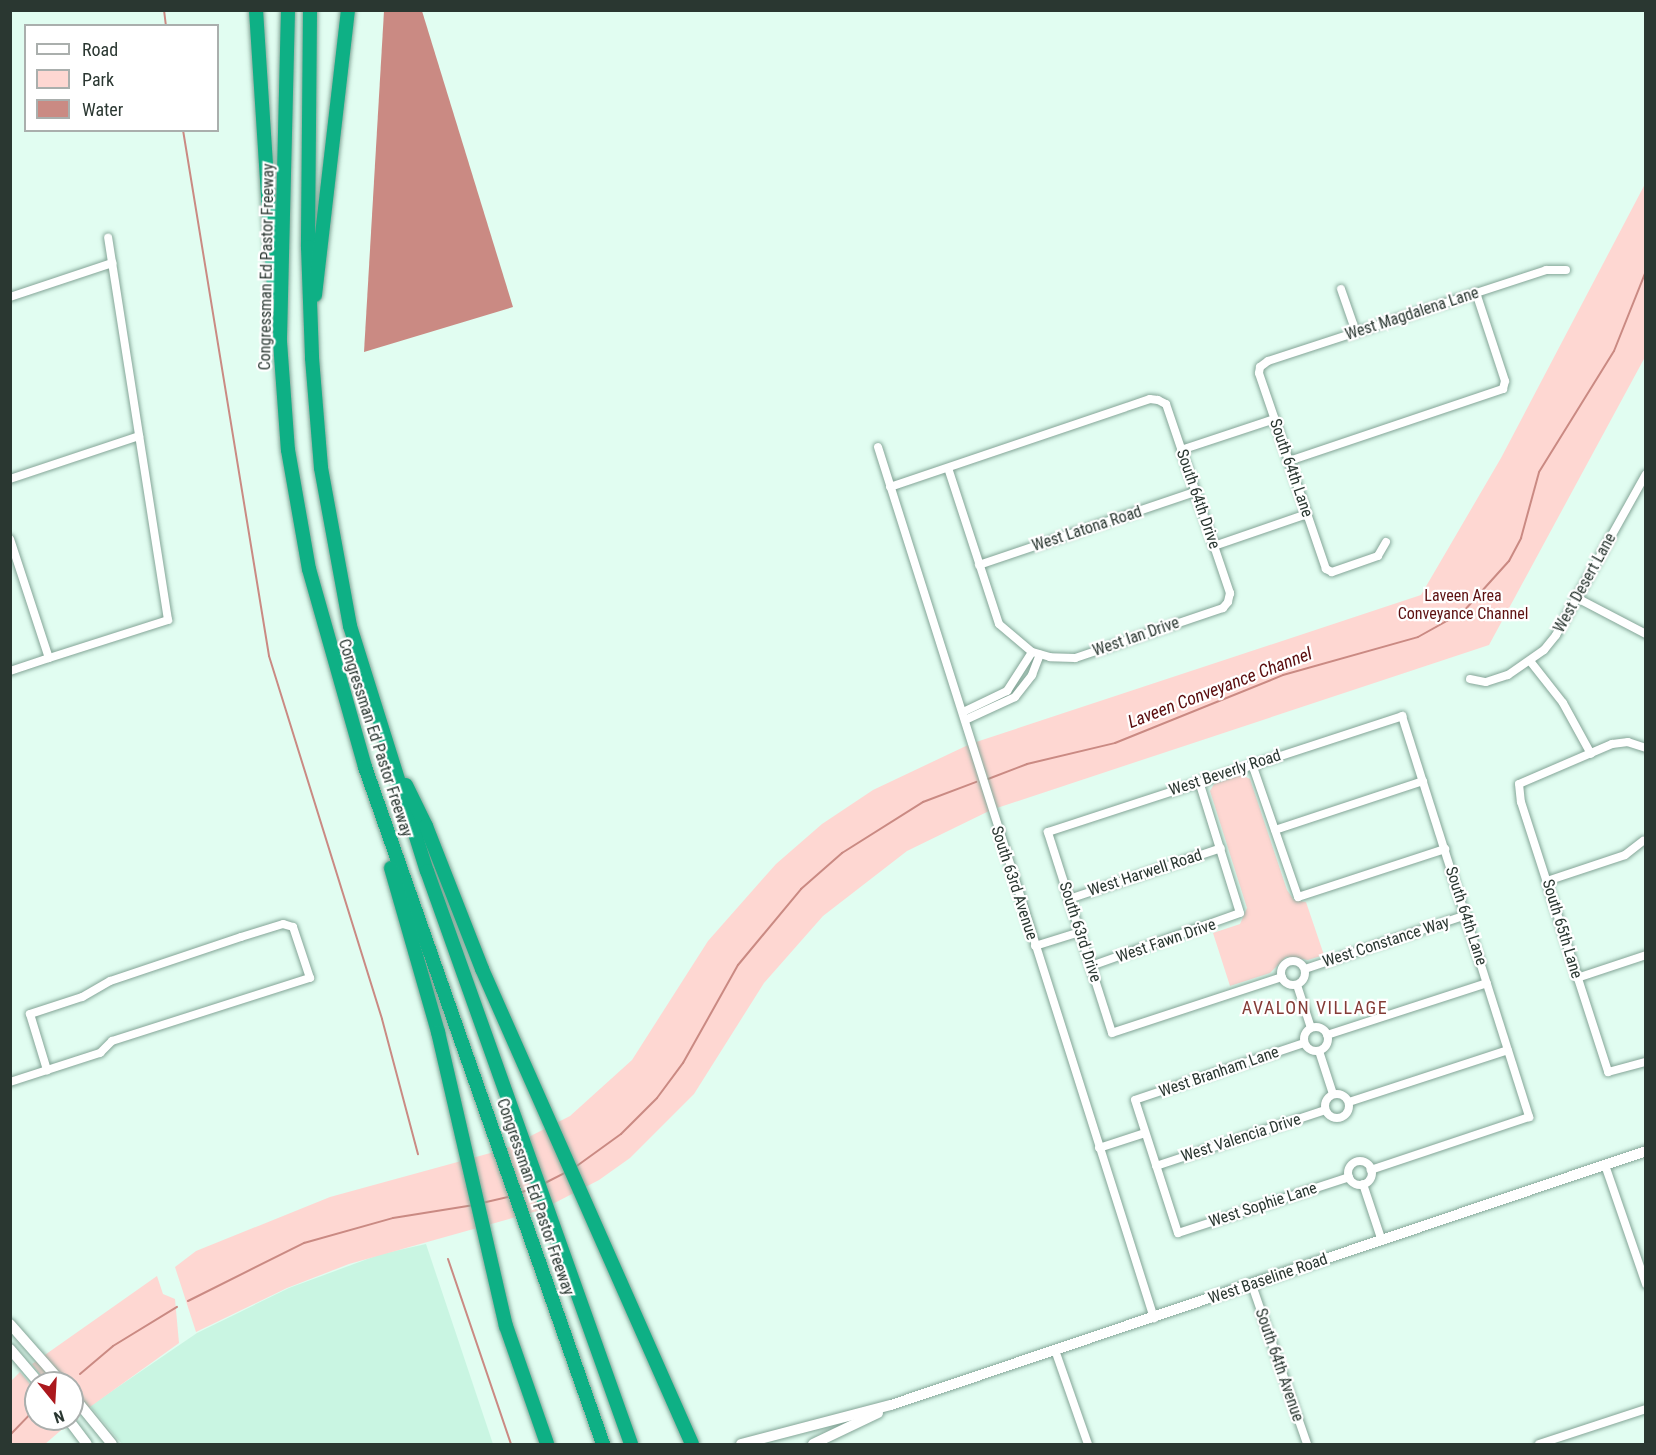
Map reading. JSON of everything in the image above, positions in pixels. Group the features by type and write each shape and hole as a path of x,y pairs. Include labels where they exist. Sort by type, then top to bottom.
{"highway":[{"path":"256,10 270,260 280,342"},
{"name":"Congressman Ed Pastor Freeway","path":"288,10 280,342 287,440 301,531 321,621 365,767 512,1178 603,1444"},
{"name":"Congressman Ed Pastor Freeway","path":"310,10 310,324 321,468 350,627 390,757 631,1444"},
{"path":"310,324 321,260 348,10"},
{"path":"390,757 426,826 469,939 692,1444"},
{"path":"365,767 370,804 426,987 515,1356 547,1444"}],"main road":[{"name":"West Baseline Road","path":"741,1444 891,1405 1646,1152"},
{"path":"10,1324 51,1371"},
{"path":"10,1349 29,1371"},
{"name":"West Baseline Road","path":"813,1444 840,1435 891,1405"},
{"path":"84,1410 112,1444"},
{"path":"77,1431 87,1444"}],"street":[{"path":"10,671 168,620 108,238"},
{"path":"10,297 112,263"},
{"name":"West Magdalena Lane","path":"1260,367 1356,332 1546,270 1566,270"},
{"path":"1341,289 1356,332"},
{"path":"1289,461 1503,389 1505,381 1476,293"},
{"name":"South 64th Lane","path":"1260,367 1275,419 1326,569 1332,572 1378,556 1386,542"},
{"name":"South 64th Drive","path":"948,468 1150,399 1158,400 1166,404 1230,593 1228,602"},
{"path":"1181,450 1275,419"},
{"path":"10,479 140,436"},
{"name":"South 63rd Avenue","path":"878,447 948,678 964,716 987,798 1154,1317"},
{"path":"890,487 948,468 999,624 1036,653 1032,675 1015,697 964,716"},
{"name":"West Desert Lane","path":"1470,679 1486,682 1530,662 1556,635 1646,474"},
{"name":"West Latona Road","path":"979,565 1195,492"},
{"path":"1214,546 1307,514"},
{"path":"10,539 49,658"},
{"path":"1577,598 1646,634"},
{"name":"West Ian Drive","path":"1036,653 1075,658 1223,608 1228,602"},
{"path":"1530,662 1563,703 1591,754 1612,744 1628,742 1646,748"},
{"name":"South 64th Lane","path":"1402,716 1529,1117"},
{"name":"West Beverly Road","path":"1048,832 1402,716"},
{"name":"South 65th Lane","path":"1591,754 1519,784 1521,802 1608,1072 1646,1062"},
{"path":"1252,764 1298,897 1445,849"},
{"path":"1199,781 1221,848"},
{"path":"1275,830 1423,782"},
{"name":"South 63rd Drive","path":"1048,832 1112,1033"},
{"path":"1547,880 1625,855 1643,841"},
{"name":"West Harwell Road","path":"1069,898 1221,848"},
{"name":"West Fawn Drive","path":"1091,966 1240,913 1221,848"},
{"name":"West Constance Way","path":"1305,969 1466,915"},
{"path":"10,1082 100,1053 112,1041 310,978 293,927 283,924 241,937 110,981 82,997 30,1014 47,1070"},
{"path":"1035,946 1080,932"},
{"path":"1577,978 1646,955"},
{"name":"West Constance Way","path":"1112,1033 1282,977 1288,962 1298,961 1305,969 1305,977 1297,985"},
{"path":"1282,977 1286,983 1297,985 1311,1028"},
{"path":"1327,1035 1487,982"},
{"path":"1311,1028 1320,1028 1327,1035 1327,1043 1319,1051 1312,1051 1304,1043 1305,1032 1311,1028"},
{"name":"West Branham Lane","path":"1145,1133 1135,1100 1304,1043"},
{"name":"West Valencia Drive","path":"1156,1166 1325,1110 1331,1117 1343,1117 1349,1102 1508,1050"},
{"path":"1319,1051 1333,1094"},
{"path":"1325,1110 1327,1099 1333,1094 1345,1096 1349,1102"},
{"name":"West Sophie Lane","path":"1156,1166 1178,1233 1349,1177 1350,1167 1358,1162 1371,1170 1529,1117"},
{"path":"1099,1148 1145,1133 1156,1166"},
{"path":"1605,1165 1646,1284"},
{"path":"1349,1177 1354,1183 1363,1184 1371,1177 1371,1170"},
{"path":"1363,1184 1382,1241"},
{"name":"South 64th Avenue","path":"1252,1284 1307,1444"},
{"path":"1055,1350 1088,1444"},
{"path":"1539,1444 1646,1409"}],"shaded area":[{"path":"426,1244 493,1444 122,1444 90,1406 197,1333 289,1288 381,1254"}],"green space":[{"name":"Laveen Area Conveyance Channel","path":"1645,184 1645,357 1489,645 997,808 976,742 1421,595 1501,458"},
{"path":"968,745 989,811 907,851 823,916 764,983 694,1094 630,1158 599,1180 541,1210 349,1264 287,1288 196,1332 175,1267 196,1251 330,1197 505,1149 570,1116 632,1060 708,941 776,864 822,824 873,790"},
{"path":"1242,775 1250,779 1287,890 1294,900 1306,902 1324,955 1308,960 1286,957 1270,973 1230,986 1213,933 1240,924 1247,908 1210,791 1214,784"},
{"path":"157,1276 163,1294 175,1299 179,1343 84,1411 84,1371 38,1371 32,1364"},
{"path":"20,1372 24,1377 24,1431 60,1431 45,1444 11,1444 11,1381"}],"water":[{"path":"384,11 422,11 513,307 364,352"}],"waterway":[{"path":"164,10 166,24"},
{"path":"183,132 269,656 382,1019 418,1154"},
{"name":"Laveen Conveyance Channel","path":"988,779 1027,764 1115,743 1283,675 1418,637 1463,612 1509,561 1521,538 1539,472 1614,351 1646,271"},
{"name":"Laveen Conveyance Channel","path":"574,1168 621,1134 657,1098 683,1063 738,965 801,889 842,853 923,802 976,782"},
{"name":"Laveen Conveyance Channel","path":"545,1183 567,1172"},
{"name":"Laveen Conveyance Channel","path":"520,1193 534,1187"},
{"name":"Laveen Conveyance Channel","path":"482,1203 512,1196"},
{"name":"Laveen Conveyance Channel","path":"188,1301 304,1243 393,1218 474,1205"},
{"path":"448,1259 511,1444"},
{"name":"Laveen Conveyance Channel","path":"84,1371 113,1346 177,1307"},
{"name":"Laveen Conveyance Channel","path":"10,1435 24,1420"}],"district":[{"name":"AVALON VILLAGE","path":"1315,1008"}]}
